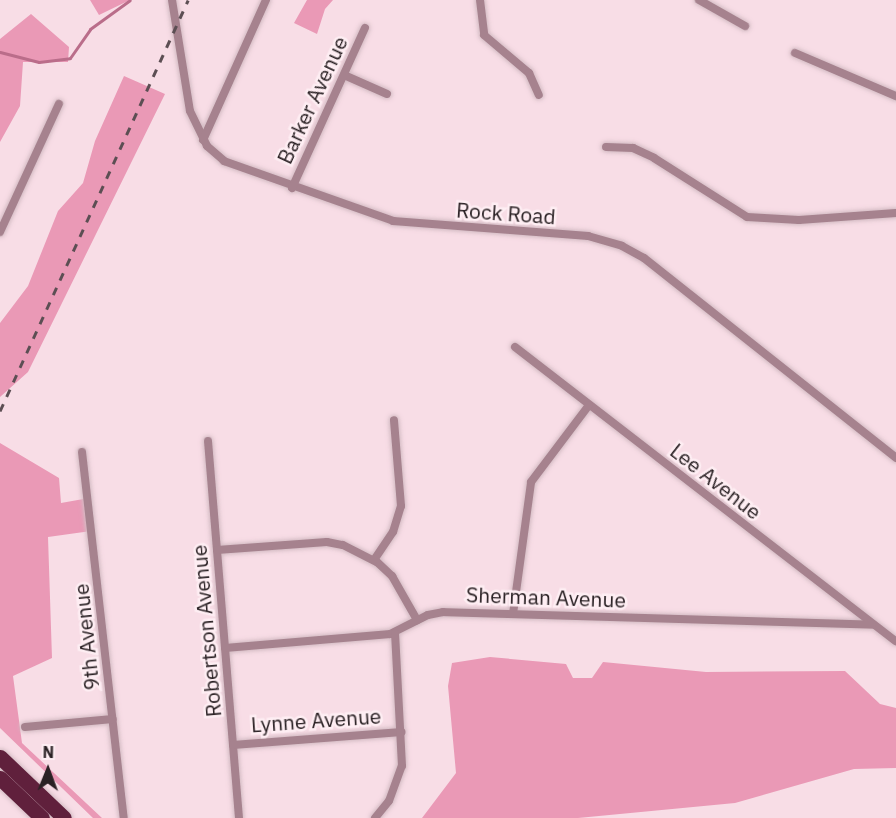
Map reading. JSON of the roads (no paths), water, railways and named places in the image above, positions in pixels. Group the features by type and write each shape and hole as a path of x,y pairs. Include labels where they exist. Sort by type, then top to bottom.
{"highway":[{"path":"0,757 64,818"},
{"path":"0,778 42,818"}],"street":[{"name":"Rock Road","path":"172,0 190,111 203,140 232,166 368,215 413,224 588,236 622,246 644,258 896,458"},
{"path":"203,140 266,0"},
{"path":"480,0 484,35 529,73 539,95"},
{"path":"699,0 745,26"},
{"name":"Barker Avenue","path":"292,188 365,28"},
{"path":"795,53 896,96"},
{"path":"344,75 387,94"},
{"path":"0,232 59,104"},
{"path":"606,147 633,148 654,158 747,217 799,220 896,213"},
{"name":"Lee Avenue","path":"515,347 872,625 896,641"},
{"path":"513,614 531,482 589,405"},
{"path":"374,560 393,532 401,506 394,420"},
{"name":"Robertson Avenue","path":"208,441 240,818"},
{"name":"9th Avenue","path":"82,452 124,818"},
{"path":"218,550 327,542 359,551 374,560 398,584 417,620"},
{"name":"Sherman Avenue","path":"225,648 395,633 417,620 443,612 872,625"},
{"path":"375,818 398,783 402,732 395,633"},
{"path":"25,727 112,719"},
{"name":"Lynne Avenue","path":"233,745 402,732"}],"waterway":[{"path":"0,52 39,62 70,58 90,29 130,0"}],"railway":[{"path":"0,411 188,0"}]}
